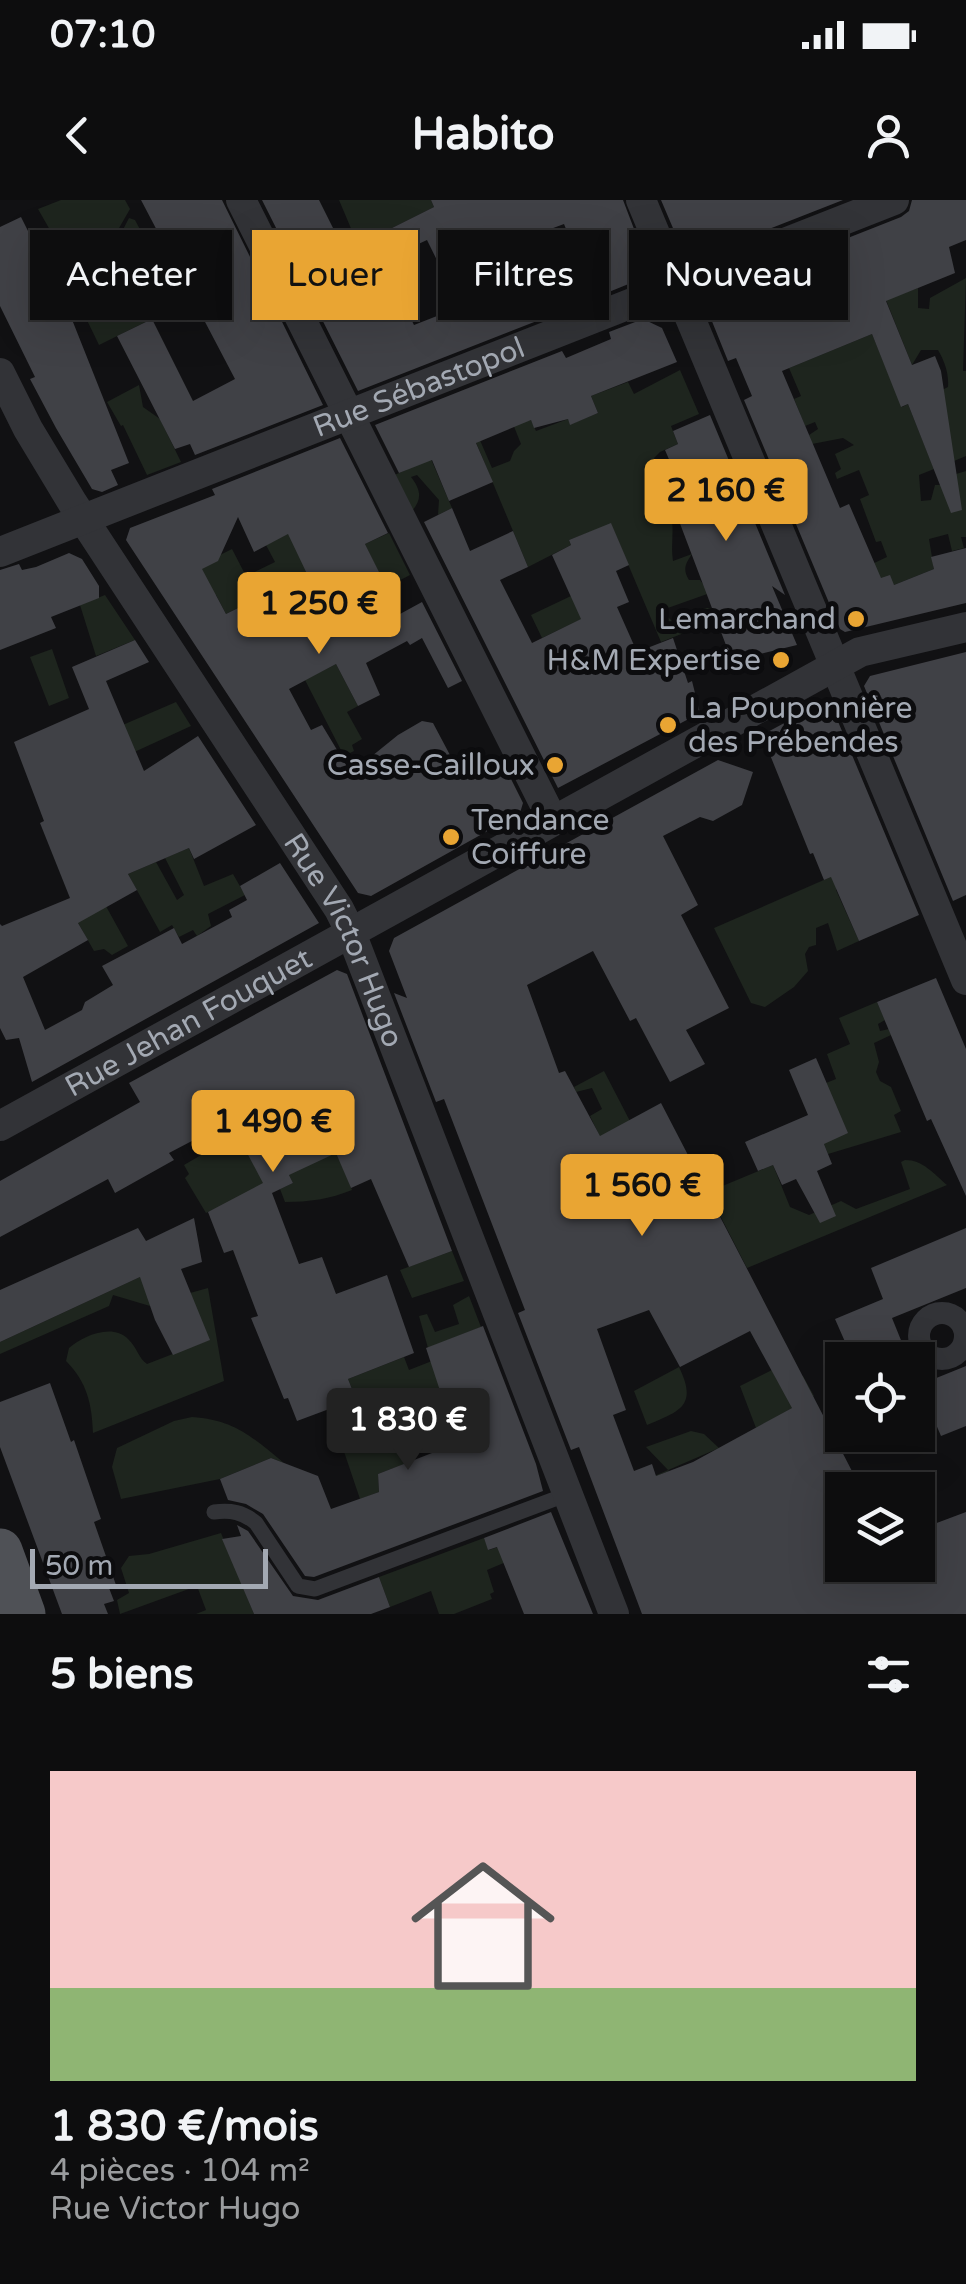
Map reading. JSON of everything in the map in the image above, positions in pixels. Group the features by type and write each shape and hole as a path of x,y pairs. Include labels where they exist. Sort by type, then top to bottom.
{"main road":[{"path":"0,1551 24,1614"}],"street":[{"path":"241,200 553,821"},
{"path":"641,200 654,230"},
{"name":"Rue Sébastopol","path":"818,230 894,200"},
{"name":"Rue Sébastopol","path":"0,552 629,305"},
{"path":"691,320 966,980"},
{"name":"Rue Victor Hugo","path":"0,373 28,429 84,519 351,933 614,1614"},
{"name":"Rue Jehan Fouquet","path":"0,1126 860,652 966,627"},
{"path":"930,1313 950,1314 964,1325 962,1345 951,1360 932,1356 916,1346 930,1313"}],"lane":[{"path":"214,1512 248,1516 298,1586 314,1589 568,1494"}],"shaded area":[{"path":"61,200 125,200 130,209 118,230 50,230 38,209"},
{"path":"339,200 431,200 434,207 388,230 352,230"},
{"path":"129,218 140,230 123,230"},
{"path":"966,278 966,456 954,461 942,390 948,387 943,359 938,350 921,350 912,365 886,300 918,288 918,308 929,309 930,298"},
{"path":"87,320 150,320 99,345"},
{"path":"872,334 902,407 908,404 934,469 919,475 921,501 931,500 935,485 956,485 956,474 966,471 966,537 961,537 964,548 952,551 948,534 929,539 934,569 894,585 876,581 870,565 887,557 881,541 876,542 860,499 869,495 859,470 837,479 835,473 841,469 835,454 854,445 843,438 812,444 809,435 818,429 815,422 805,426 794,399 801,396 789,368"},
{"path":"680,370 699,414 671,426 678,444 654,458 661,476 651,481 655,491 672,485 674,490 654,500 660,517 669,510 671,516 673,561 692,554 686,566 687,576 689,580 700,580 710,593 665,609 665,614 672,621 702,608 712,608 717,620 661,642 611,524 569,540 571,545 528,567 475,440 479,438 492,468 510,461 521,444 513,424 531,420 536,431 568,419 571,424 598,413 591,396 628,382 634,394"},
{"path":"139,385 143,407 160,419 181,462 147,475 107,402"},
{"path":"428,452 452,508 438,515 439,500 417,475 411,477 419,491 417,504 410,513 392,476 406,470 402,462"},
{"path":"295,530 345,555 279,587 284,598 310,585 317,602 285,619 280,608 274,607 252,615 269,603 251,610 249,607 267,598 265,594 226,614 216,595 191,608 184,573 232,549 246,576 275,562 266,545"},
{"path":"389,533 410,575 387,587 399,614 365,544"},
{"path":"105,595 135,640 96,656 80,605"},
{"path":"571,596 590,615 542,638 531,615"},
{"path":"52,649 69,698 49,706 30,657"},
{"path":"336,664 358,706 347,712 362,739 352,745 354,751 344,756 305,680"},
{"path":"176,702 191,726 130,754 118,727"},
{"path":"189,848 204,886 233,874 245,895 208,914 211,926 197,936 193,930 179,937 172,925 160,932 128,874 156,862 177,900 184,895 165,858"},
{"path":"842,872 836,890 859,941 837,951 828,923 816,928 816,945 805,954 808,971 794,987 765,1007 751,1003 714,928"},
{"path":"102,899 128,946 112,955 104,949 94,951 73,914"},
{"path":"877,1002 885,1020 878,1024 880,1031 889,1029 891,1035 874,1043 879,1062 876,1072 880,1081 891,1087 901,1111 894,1115 901,1132 828,1154 824,1144 826,1083 836,1079 827,1054 850,1044 839,1018"},
{"path":"604,1071 632,1125 602,1141 590,1116 602,1109 592,1088 576,1092 574,1087"},
{"path":"232,1125 315,1161 337,1153 352,1190 336,1196 285,1202 280,1189 293,1183 289,1175 206,1213 185,1178 189,1174 184,1165 208,1151 204,1141"},
{"path":"901,1162 923,1165 947,1185 747,1268 708,1192 773,1165 790,1207 809,1215 841,1201 856,1209 910,1189"},
{"path":"452,1251 464,1281 412,1298 400,1270"},
{"path":"142,1276 153,1303 150,1306 113,1295 109,1306 0,1354 0,1342"},
{"path":"208,1288 224,1381 93,1433 87,1394 66,1361 69,1348 90,1336 114,1332 128,1339 147,1364 209,1340 190,1293"},
{"path":"469,1296 481,1327 428,1348 419,1316 427,1314 435,1332 459,1324 453,1305"},
{"path":"404,1357 409,1370 437,1359 463,1399 401,1423 415,1460 378,1474 379,1492 360,1499 337,1431 352,1420 347,1403 356,1399 348,1379"},
{"path":"679,1367 686,1399 677,1411 647,1425 634,1391"},
{"path":"772,1370 781,1387 803,1376 814,1396 756,1428 740,1386"},
{"path":"192,1417 232,1426 284,1463 271,1458 220,1479 121,1499 112,1467 117,1448 174,1421"},
{"path":"691,1431 704,1434 719,1448 668,1470 646,1447"},
{"path":"221,1533 254,1614 196,1614 206,1610 197,1586 120,1614 117,1600 129,1593 121,1568 129,1556"},
{"path":"484,1538 489,1550 501,1546 506,1562 487,1570 494,1592 490,1594 492,1599 454,1614 439,1614 431,1591 390,1607 379,1577"}],"building":[{"path":"141,200 222,200 252,261 252,320 281,320 323,405 195,455 190,444 175,449 117,336 152,320 193,401 235,379 204,320 232,320 232,230 157,230"},
{"path":"262,200 319,200 334,230 277,230"},
{"path":"431,200 623,200 634,230 629,230 629,284 609,292 609,230 566,230 564,224 548,230 438,230 438,262 427,240 418,244 418,230 388,230 434,207"},
{"path":"661,200 843,200 766,230 674,230"},
{"path":"912,200 966,200 966,240 949,247 955,273 886,301 912,365 935,356 941,371 962,510 951,513 908,404 901,407 872,334 782,371 840,508 849,504 881,578 890,575 894,585 934,569 931,557 966,548 966,603 845,632 840,629 744,400 752,396 736,358 728,361 711,320 848,320 848,238 909,211"},
{"path":"21,217 30,235 30,320 72,320 129,463 111,470 118,485 102,492 92,489 56,428 30,379 35,377 0,306 0,227"},
{"path":"438,316 438,320 539,320 358,391 322,320 412,320 414,325"},
{"path":"645,320 662,328 677,362 591,396 598,413 570,425 568,419 534,428 531,420 476,443 493,482 449,501 432,460 399,473 375,425 562,351 566,358 611,339 609,332"},
{"path":"710,415 785,595 772,586 797,645 732,661 662,476 674,471 665,450 678,444 673,431"},
{"path":"340,438 388,533 365,544 400,614 422,602 462,681 448,688 422,638 410,645 407,641 366,663 380,695 358,706 336,664 289,689 311,730 322,725 351,773 398,735 422,721 433,723 459,772 474,764 478,770 500,757 523,803 520,813 371,896 358,893 126,540 130,528 215,495 212,489","holes":["238,517 254,552 288,534 319,599 270,625 263,614 247,616 242,606 226,614 202,569 218,561"]},
{"path":"452,508 470,551 513,531 528,567 500,580 532,643 581,619 552,555 571,545 569,540 611,523 629,565 616,571 629,602 617,607 637,652 673,638 688,683 692,681 700,713 558,788 424,522"},
{"path":"69,553 82,559 99,586 99,598 51,617 56,628 0,650 0,570 19,564 22,570 36,567"},
{"path":"135,640 149,662 106,681 144,771 198,736 256,825 194,859 189,848 128,874 137,890 78,923 88,940 23,977 45,1030 82,1010 85,1002 113,985 102,966 174,928 182,944 232,917 229,910 247,900 240,886 280,863 319,923 32,1082 19,1038 6,1040 0,1028 0,924 70,898 14,742 89,709 72,667"},
{"path":"966,652 966,895 953,901 864,686 870,676"},
{"path":"816,706 834,712 919,915 859,941 831,877 824,880 813,853 810,854 762,735"},
{"path":"718,760 753,772 742,805 713,821 700,817 663,836 698,905 681,915 729,1008 686,1030 705,1064 670,1082 636,1018 630,1021 593,951 527,985 559,1073 565,1071 600,1136 661,1103 825,1419 825,1452 842,1452 852,1472 825,1472 825,1582 935,1582 935,1524 966,1512 966,1614 642,1614 579,1447 571,1450 518,1313 525,1310 444,1099 436,1102 394,993 407,998 389,951 394,938","holes":["649,1310 680,1367 750,1331 792,1408 693,1462 656,1476 652,1464 634,1471 613,1415 626,1410 597,1329"]},
{"path":"337,970 347,974 452,1251 409,1267 371,1179 351,1188 336,1153 289,1175 293,1183 272,1193 299,1264 322,1257 336,1294 387,1275 414,1353 348,1379 356,1399 297,1421 251,1318 258,1316 233,1250 224,1253 208,1212 263,1183 230,1121 169,1153 174,1160 115,1193 108,1179 0,1237 0,1181 140,1102 129,1083"},
{"path":"936,978 966,1049 966,1196 931,1119 927,1121 877,1002"},
{"path":"816,1058 848,1133 824,1144 832,1164 817,1171 836,1216 820,1223 796,1179 782,1185 773,1165 758,1171 745,1142 808,1115 789,1070"},
{"path":"194,1218 202,1262 181,1269 210,1340 173,1355 140,1277 0,1342 0,1290 138,1228 146,1241"},
{"path":"966,1228 966,1288 892,1318 902,1342 845,1342 835,1319 883,1299 871,1268"},
{"path":"483,1326 543,1491 314,1577 305,1576 263,1514 228,1500 220,1479 271,1458 318,1476 331,1509 379,1492 378,1474 450,1446 435,1410 445,1406 426,1348"},
{"path":"966,1366 966,1426 941,1436 935,1422 935,1379"},
{"path":"50,1383 101,1519 94,1522 116,1585 109,1588 114,1601 104,1604 108,1614 62,1614 0,1447 0,1402"},
{"path":"551,1512 593,1614 524,1614 497,1547 488,1550 484,1538"},
{"path":"237,1525 248,1531 293,1596 318,1600 379,1577 390,1607 371,1614 254,1614 222,1539 241,1536"}],"place":[{"name":"Lemarchand","path":"856,619"},
{"name":"H&M Expertise","path":"781,660"},
{"name":"La Pouponnière des Prébendes","path":"668,725"},
{"name":"Casse-Cailloux","path":"555,765"},
{"name":"Tendance Coiffure","path":"451,837"}]}
